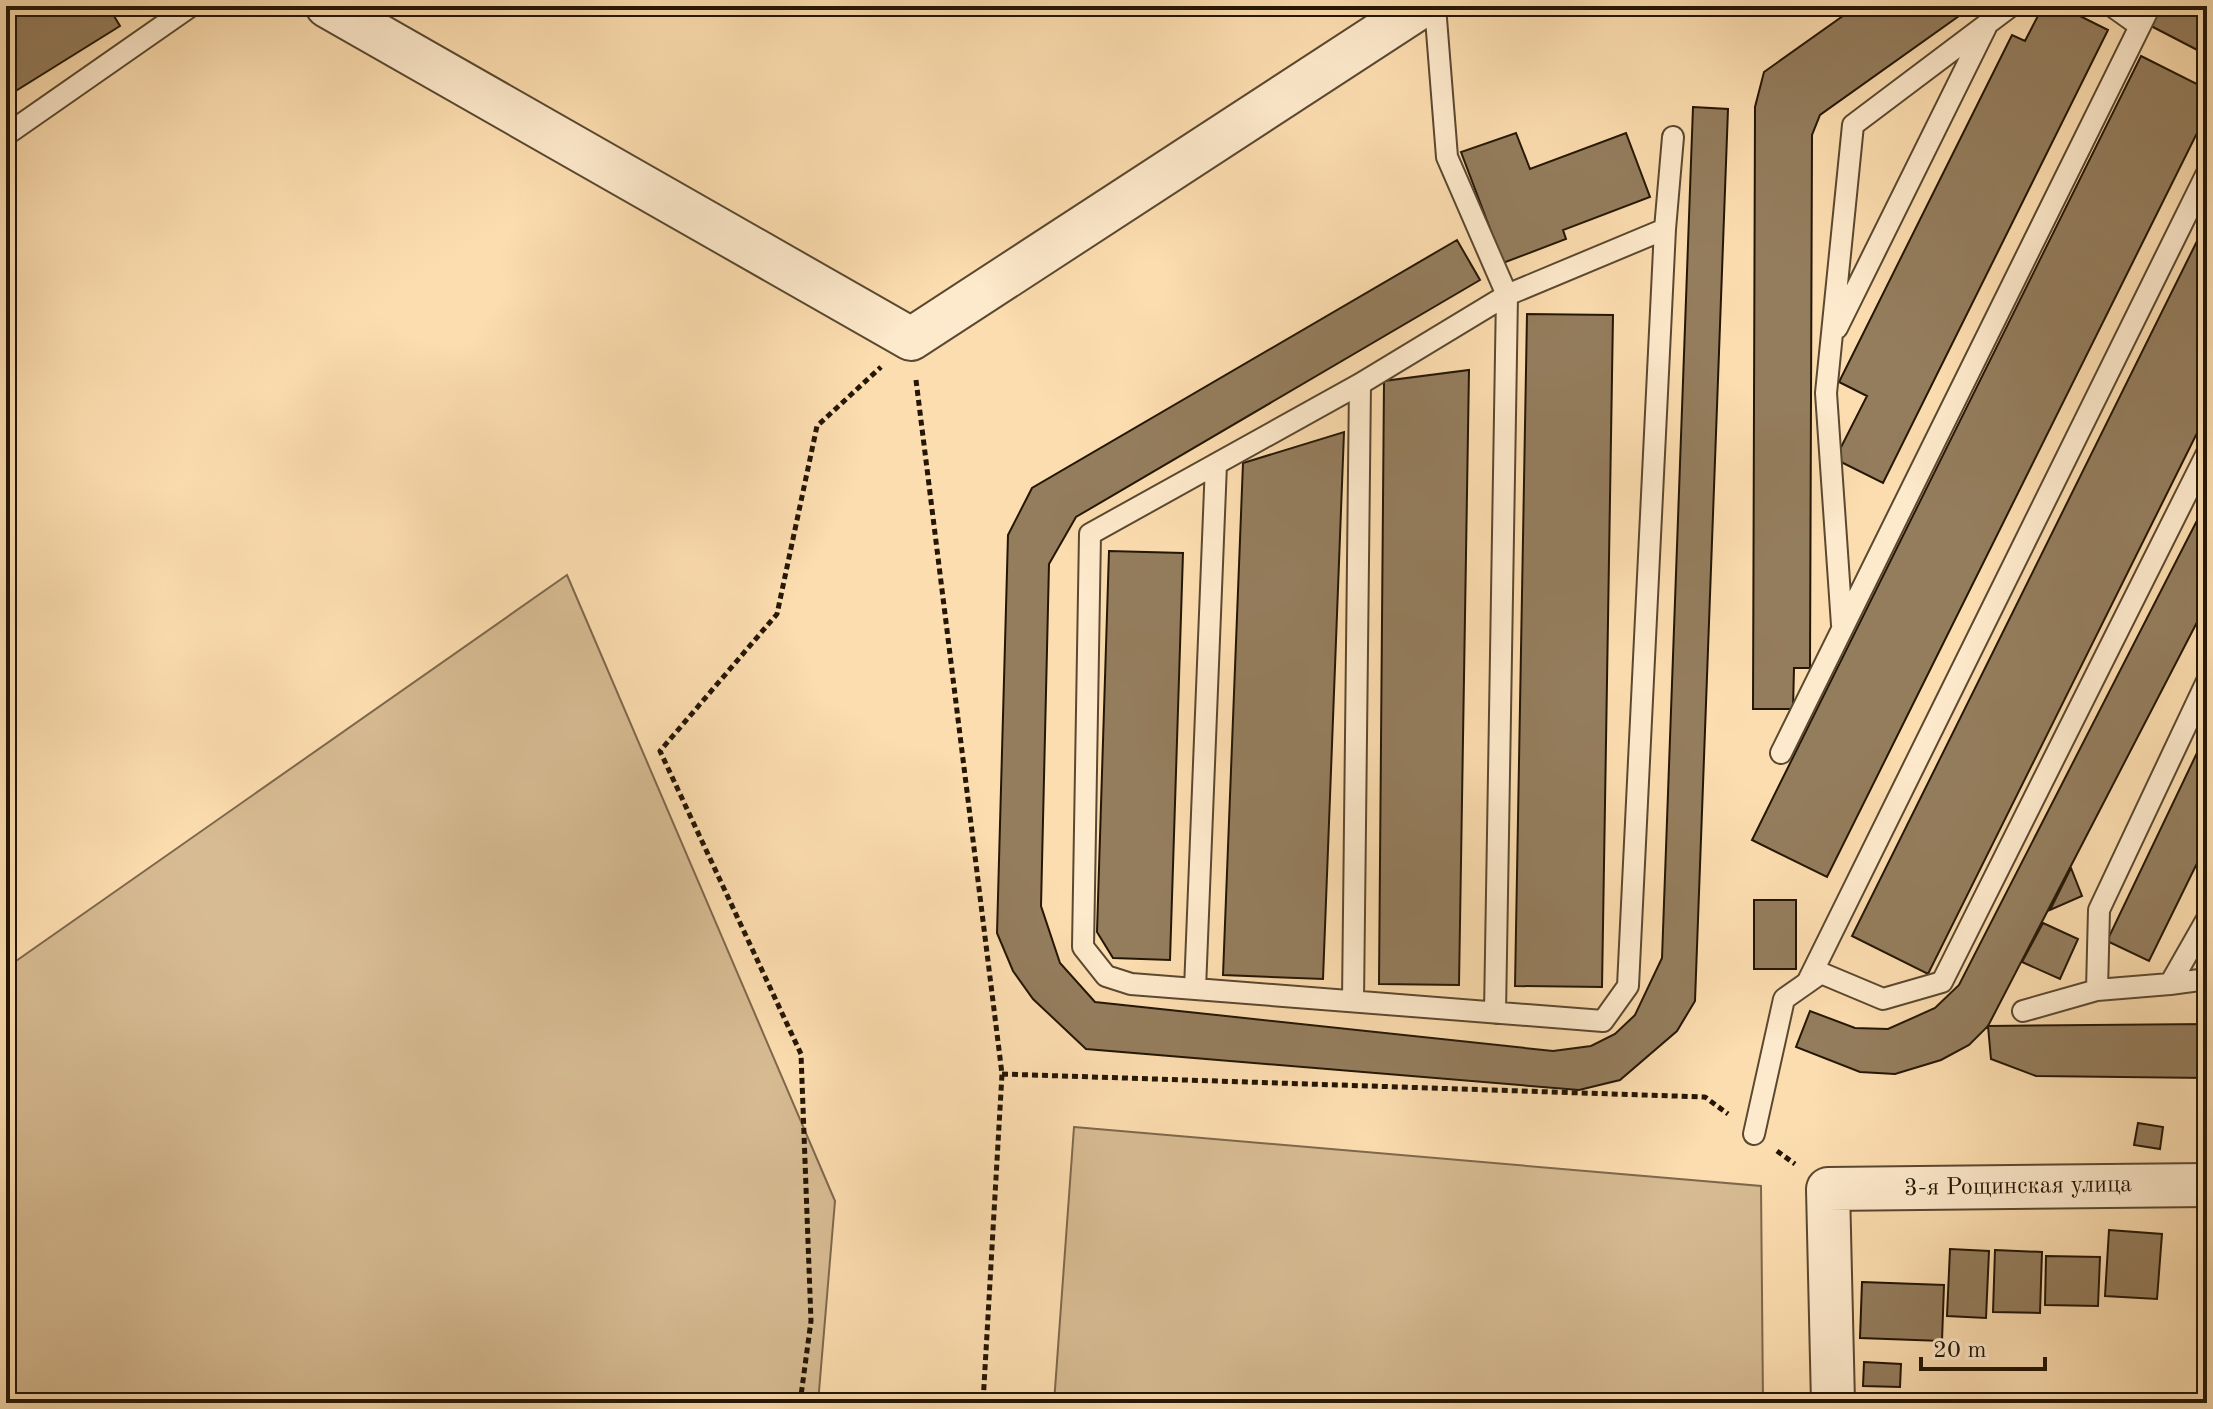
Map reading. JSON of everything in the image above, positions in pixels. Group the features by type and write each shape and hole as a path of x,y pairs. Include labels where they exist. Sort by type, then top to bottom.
{"street":[{"path":"327,6 911,339 1422,6"},
{"name":"3-я Рощинская улица","path":"1828,1189 2207,1185"},
{"path":"1828,1189 1833,1403"}],"lane":[{"path":"6,135 191,6"},
{"path":"1435,6 1447,157 1507,295 1495,1013"},
{"path":"1842,629 1826,393 1853,125 2011,6"},
{"path":"2112,6 2140,26"},
{"path":"1781,753 2150,6"},
{"path":"1831,340 1988,23"},
{"path":"1665,229 1507,295 1360,384 1090,534 1083,947 1106,976 1131,984 1603,1021 1628,986 1665,229 1673,137"},
{"path":"1808,981 2207,173"},
{"path":"1353,1001 1360,384"},
{"path":"1754,1134 1784,999 1821,973 1883,999 1942,982 2207,453"},
{"path":"1195,989 1216,464"},
{"path":"2097,990 2099,910 2207,681"},
{"path":"2170,984 2207,919"},
{"path":"2023,1011 2097,990 2207,979"}],"path":[{"path":"911,339 1002,1074 983,1403"},
{"path":"800,1403 811,1321 801,1054 660,751 777,614 817,426 911,339"},
{"path":"1002,1074 1705,1097 1828,1189"}],"shaded area":[{"path":"567,575 835,1201 818,1403 6,1403 6,968"},
{"path":"1074,1127 1761,1186 1763,1403 1054,1403"}],"building":[{"path":"6,6 108,6 120,26 6,97"},
{"path":"1857,6 1973,6 1820,115 1812,135 1810,668 1794,668 1793,709 1753,709 1755,107 1764,72"},
{"path":"2043,6 2060,6 2108,30 1883,483 1835,459 1867,396 1839,382 2012,35 2025,41"},
{"path":"2162,6 2207,6 2207,55 2151,26"},
{"path":"2141,56 2207,89 2207,113 1827,877 1752,840"},
{"path":"1693,107 1728,109 1695,1001 1677,1031 1620,1080 1579,1090 1086,1049 1033,999 1013,971 997,933 1008,535 1032,488 1457,240 1480,280 1076,517 1049,564 1041,906 1060,963 1095,1002 1553,1051 1591,1046 1615,1034 1635,1015 1662,958"},
{"path":"1516,133 1530,169 1626,133 1650,197 1563,230 1566,239 1503,263 1461,152"},
{"path":"2207,221 2207,413 1928,974 1852,936"},
{"path":"1527,314 1613,315 1602,987 1515,986"},
{"path":"1469,370 1459,985 1379,984 1384,381"},
{"path":"1344,432 1323,979 1223,975 1243,463"},
{"path":"2207,501 2207,603 1988,1026 1969,1045 1941,1060 1895,1074 1860,1072 1796,1047 1810,1011 1855,1028 1888,1029 1935,1008 1959,985"},
{"path":"1109,551 1183,553 1170,960 1113,958 1097,932"},
{"path":"2207,732 2207,843 2149,961 2107,941"},
{"path":"2071,868 2082,896 2050,910"},
{"path":"1754,900 1796,900 1796,969 1754,969"},
{"path":"2043,923 2078,939 2060,979 2022,962"},
{"path":"2207,1024 2207,1078 2036,1076 1991,1059 1988,1026"},
{"path":"2138,1123 2163,1127 2160,1149 2134,1145"},
{"path":"2109,1230 2162,1234 2157,1299 2105,1296"},
{"path":"1950,1249 1989,1251 1986,1318 1947,1316"},
{"path":"1995,1250 2042,1252 2040,1313 1993,1312"},
{"path":"2046,1256 2100,1257 2098,1306 2045,1305"},
{"path":"1862,1282 1944,1285 1942,1341 1860,1338"},
{"path":"1864,1362 1901,1364 1900,1387 1863,1386"}]}
